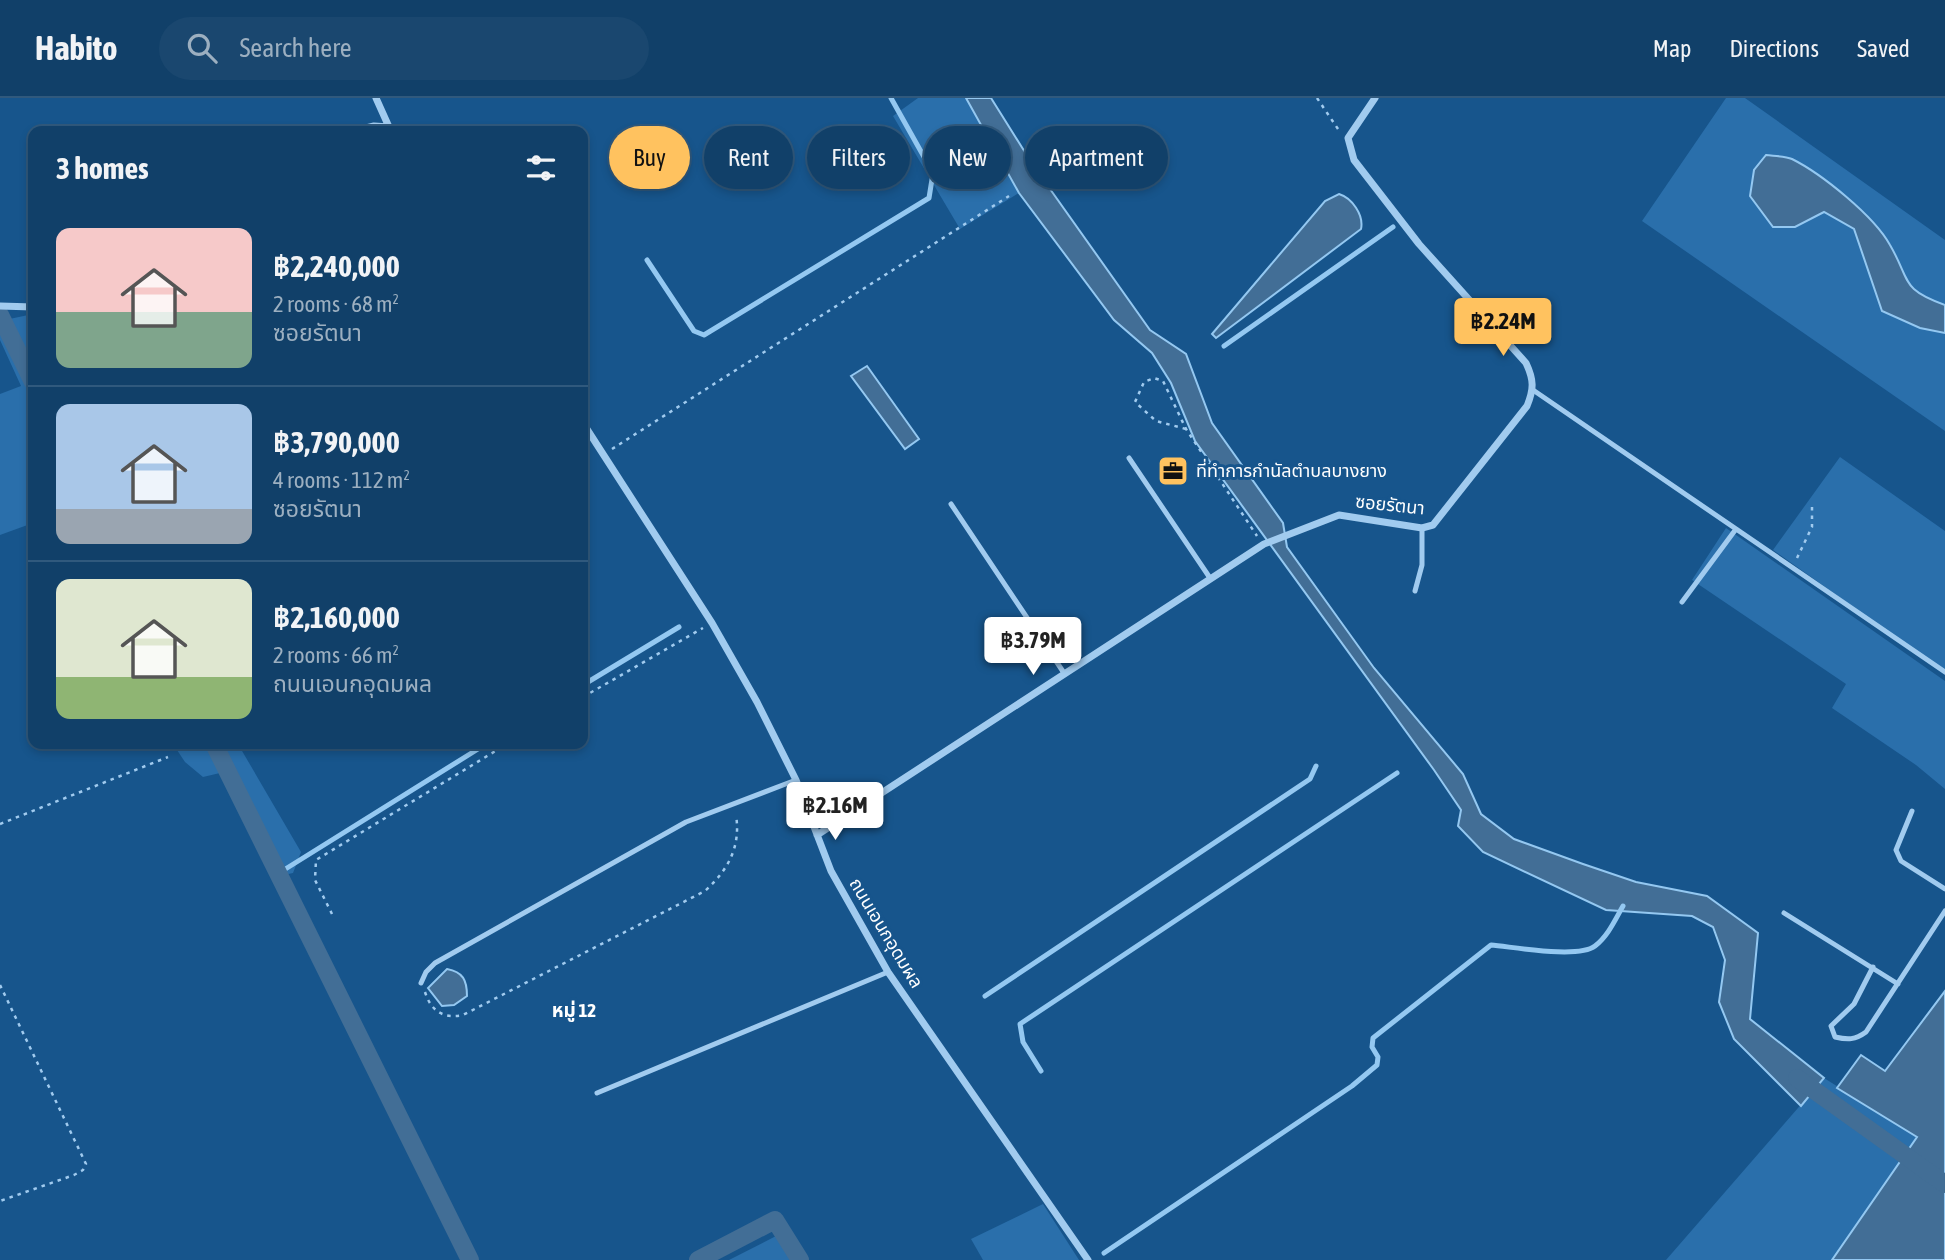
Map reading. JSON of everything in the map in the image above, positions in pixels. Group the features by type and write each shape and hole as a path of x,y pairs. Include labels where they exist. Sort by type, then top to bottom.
{"street":[{"path":"376,98 390,126"},
{"path":"1375,98 1348,138 1354,160 1419,244 1526,363 1533,379 1533,390"},
{"path":"2,306 28,307"},
{"name":"ซอยรัตนา","path":"817,835 1263,545 1339,515 1422,528 1433,525 1442,517 1527,406 1533,390"},
{"name":"ถนนเอนกอุดมผล","path":"588,430 712,623 757,702 796,780 831,871 888,972 1088,1260"}],"lane":[{"path":"1533,390 1945,672"},
{"path":"1129,458 1210,578"},
{"path":"951,504 1064,673"},
{"path":"1415,591 1422,565 1422,528"},
{"path":"1682,602 1736,529"},
{"path":"421,983 435,964 686,822 796,780"},
{"path":"1913,811 1896,850 1901,861 1945,889"},
{"path":"1872,967 1854,1004 1831,1026 1835,1037 1847,1040 1858,1038 1866,1032 1945,911"},
{"path":"1784,913 1898,984"},
{"path":"597,1093 888,972"}],"path":[{"path":"1317,98 1333,124 1348,138"},
{"path":"603,455 1009,196"},
{"path":"1186,429 1156,421 1135,402 1144,382 1154,378 1163,381 1186,429 1263,545"},
{"path":"1791,566 1808,538 1812,504"},
{"path":"588,694 712,623"},
{"path":"332,914 315,880 316,860 499,749"},
{"path":"0,824 168,757"},
{"path":"421,983 428,1001 439,1014 450,1018 463,1015 705,891 722,875 737,842 734,805"},
{"path":"0,985 86,1164 83,1170 74,1175 0,1201"}],"shaded area":[{"path":"918,98 966,98 982,126 924,126 924,168 910,145 910,126 899,126 893,116"},
{"path":"966,98 991,98 1009,126 982,126"},
{"path":"1726,98 1745,98 1945,240 1945,431 1642,221"},
{"path":"1011,130 1025,152 1025,189 1050,189 1150,330 1186,354 1212,423 1283,523 1287,547 1374,668 1463,774 1481,814 1514,839 1636,882 1707,896 1758,933 1750,1019 1824,1078 1801,1106 1734,1039 1719,1002 1725,960 1713,927 1692,916 1606,910 1483,852 1458,826 1461,810 1434,770 1195,441 1171,383 1152,353 1114,320 1011,179"},
{"path":"1766,155 1789,158 1804,166 1860,209 1890,245 1913,288 1945,305 1945,333 1920,328 1882,311 1854,229 1824,212 1795,227 1773,227 1750,196 1754,170"},
{"path":"1011,179 1019,193 960,229 936,189 1011,189"},
{"path":"1339,194 1356,208 1361,218 1361,229 1216,338 1212,334 1325,201"},
{"path":"28,315 28,525 0,535 0,394 21,386 0,340 0,321"},
{"path":"867,366 919,439 905,449 851,376"},
{"path":"1840,457 1945,531 1945,672 1773,550"},
{"path":"1726,528 1945,681 1945,789 1916,765 1832,708 1846,684 1692,580"},
{"path":"176,749 241,749 301,852 293,873 274,877 220,773 203,777 185,762"},
{"path":"447,969 457,972 463,978 467,996 454,1005 442,1006 428,988"},
{"path":"1945,991 1945,1260 1832,1260 1917,1137 1837,1088 1861,1055 1885,1071"},
{"path":"1824,1078 1918,1137 1832,1260 1666,1260"},
{"path":"1043,1204 1079,1260 983,1260 971,1239"},
{"path":"776,1236 791,1260 729,1260"}],"waterway":[{"path":"647,260 694,331 704,335 929,198 933,173 891,98"},
{"path":"1224,346 1393,227"},
{"path":"0,315 28,372"},
{"path":"588,682 679,627"},
{"path":"216,749 470,1260"},
{"path":"279,873 478,749"},
{"path":"985,996 1310,779 1316,766"},
{"path":"1041,1071 1023,1042 1020,1024 1397,773"},
{"path":"1104,1253 1352,1086 1377,1065 1378,1057 1372,1047 1373,1038 1491,945 1561,952 1587,950 1604,938 1623,906"},
{"path":"1797,1078 1945,1184"},
{"path":"698,1260 775,1220 800,1260"}],"place":[{"name":"ที่ทำการกำนัลตำบลบางยาง","path":"1173,471"}],"district":[{"name":"หมู่ 12","path":"574,1010"}]}
